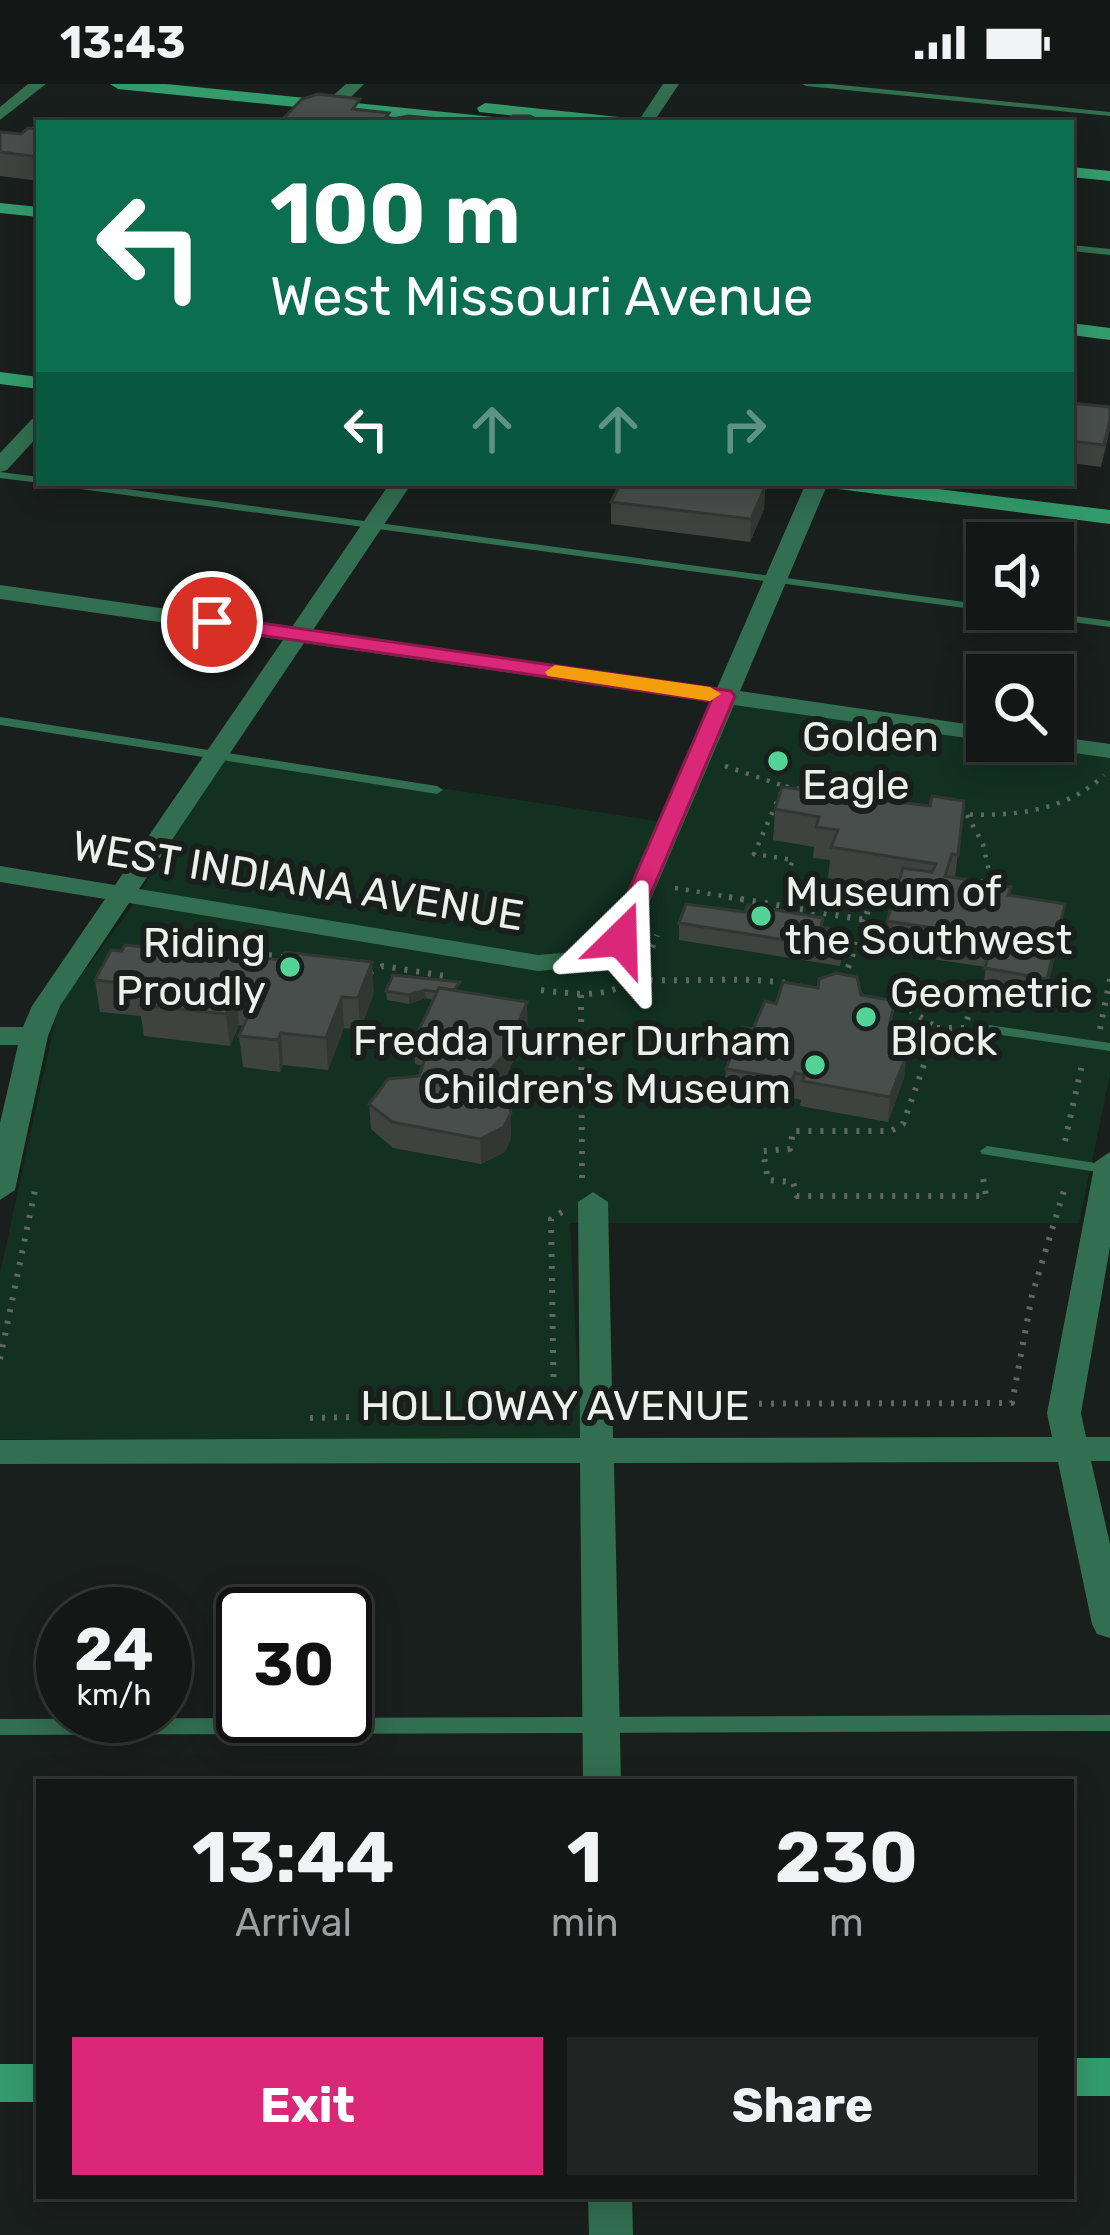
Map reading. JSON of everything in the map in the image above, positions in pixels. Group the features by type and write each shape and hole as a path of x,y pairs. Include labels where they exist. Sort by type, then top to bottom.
{"main road":[{"path":"118,84 474,120"},
{"path":"259,84 352,88 604,120"},
{"path":"1074,172 1110,176"},
{"path":"0,208 36,212"},
{"path":"1074,329 1110,334"},
{"path":"0,378 36,382"},
{"path":"862,486 1110,517"},
{"path":"1074,2077 1110,2077"},
{"path":"0,2083 36,2083"}],"street":[{"path":"0,116 38,84"},
{"path":"647,120 671,84"},
{"path":"332,106 352,88"},
{"path":"0,466 36,426"},
{"path":"0,1190 34,1036 46,1006 399,486"},
{"path":"644,883 816,486"},
{"path":"0,592 966,731"},
{"path":"1074,746 1110,751"},
{"name":"WEST INDIANA AVENUE","path":"0,874 538,963 583,962 602,955 621,939 644,883"},
{"path":"0,1036 34,1036"},
{"path":"1109,1166 1104,1226 1064,1413 1093,1449 1110,1624"},
{"path":"593,1202 602,1779"},
{"name":"HOLLOWAY AVENUE","path":"0,1452 1093,1449"},
{"path":"610,2199 611,2235"}],"lane":[{"path":"806,84 1110,114"},
{"path":"1074,248 1110,252"},
{"path":"0,475 36,481"},
{"path":"80,486 966,605"},
{"path":"1074,619 1110,624"},
{"path":"0,721 437,790"},
{"path":"984,1052 989,1029 1103,1046"},
{"path":"990,1158 1109,1166"},
{"path":"0,1727 1110,1723"}],"path":[{"path":"728,748 721,765 784,786 829,794"},
{"path":"947,812 1018,812 1065,800 1096,786 1110,768"},
{"path":"784,786 754,854 793,860 786,877 874,892 840,992"},
{"path":"967,815 983,841 990,876"},
{"path":"644,883 865,920"},
{"path":"537,989 581,995 618,991 638,979 651,958 659,927"},
{"path":"246,951 292,959"},
{"path":"272,967 278,957"},
{"path":"350,969 370,972 382,966 471,981"},
{"path":"638,979 702,984 753,978 796,985"},
{"path":"292,1419 545,1415 596,1407 1012,1403 1031,1294 1066,1184 1064,1148 1084,1055 1103,1046 1110,980"},
{"path":"884,1003 907,1008 937,1028 903,1124 891,1132 793,1131 790,1149 763,1151 768,1180 793,1182 796,1196 986,1196 982,1172 990,1158"},
{"path":"0,1359 37,1183"}],"green space":[{"path":"732,701 966,736 966,762 1074,762 1074,752 1110,757 1110,1075 1079,1223 570,1223 581,1442 0,1439 0,1273 58,1007 133,905 217,754 677,824"}],"building":[{"path":"318,94 360,99 353,109 389,113 384,120 282,120 302,99"},
{"path":"408,116 450,120 388,120"},
{"path":"36,129 36,157 0,152 0,132 21,134"},
{"path":"1074,403 1110,407 1104,445 1074,441"},
{"path":"619,486 765,487 751,519 611,502"},
{"path":"782,787 930,806 932,796 964,801 958,855 952,854 945,876 1011,887 1008,895 1065,904 1047,979 985,968 994,937 887,921 903,868 932,872 936,864 831,847 838,830 816,827 819,817 775,809"},
{"path":"686,904 745,912 748,905 823,918 821,927 845,931 841,949 679,923"},
{"path":"184,932 260,940 252,957 282,960 285,952 372,962 358,998 342,997 326,1038 281,1033 278,1040 239,1036 257,996 236,993 226,1014 140,1005 149,986 95,980 111,950 122,951 125,945 176,950"},
{"name":"Fredda Turner Durham Children's Museum","path":"836,973 857,977 861,995 895,1001 890,1022 901,1024 894,1052 907,1054 890,1097 802,1081 805,1075 795,1073 792,1080 726,1069 742,1027 753,1029 765,1001 776,1004 783,982 818,988 819,979"},
{"path":"393,975 460,982 454,990 439,988 409,995 386,991"},
{"path":"439,988 527,1002 505,1054 477,1084 508,1100 511,1113 504,1127 480,1139 392,1122 369,1104 388,1079 419,1076 431,1042 414,1040"}],"slow traffic":[{"path":"555,672 710,694"}],"place":[{"name":"Golden Eagle","path":"778,761"},
{"name":"Museum of the Southwest","path":"761,916"},
{"name":"Riding Proudly","path":"290,967"},
{"name":"Geometric Block","path":"866,1017"},
{"name":"Fredda Turner Durham Children's Museum","path":"815,1065"}],"route":[{"path":"212,622 724,696 621,939"}]}
